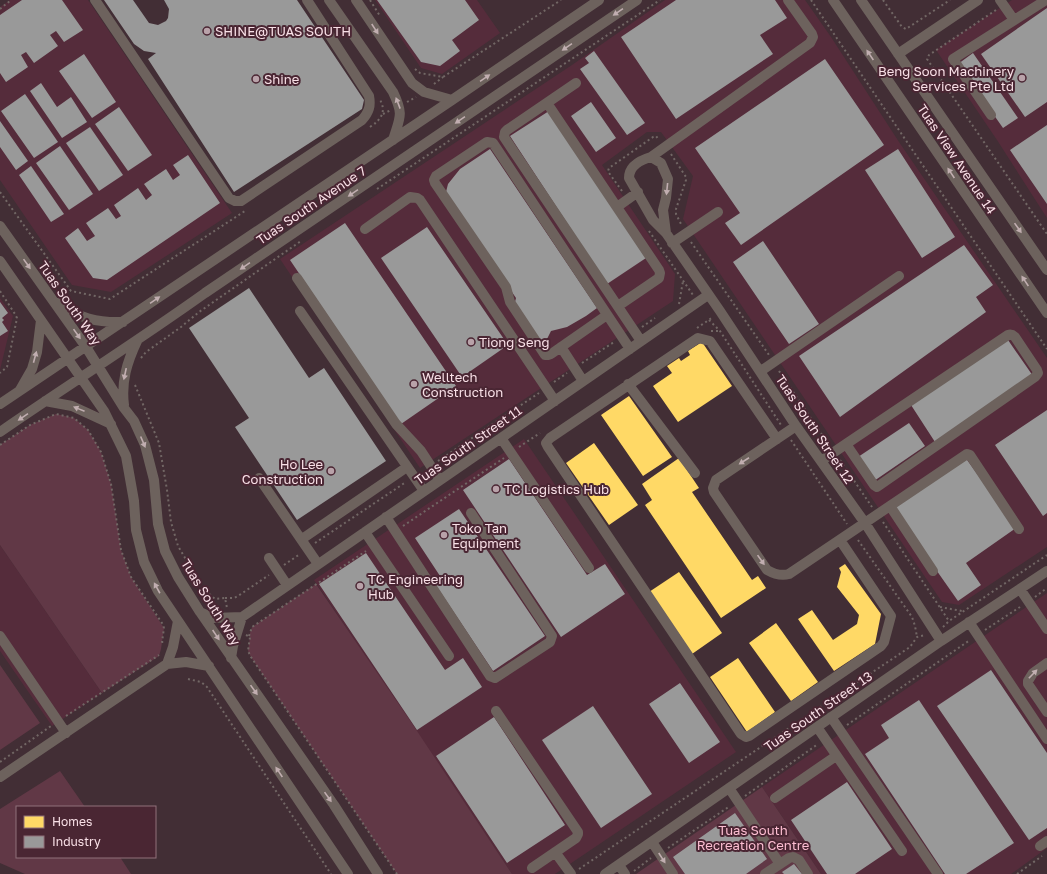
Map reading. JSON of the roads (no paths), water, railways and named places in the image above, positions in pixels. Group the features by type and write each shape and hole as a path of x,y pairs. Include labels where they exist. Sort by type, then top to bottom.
{"street":[{"path":"95,0 229,198 235,201 241,201 362,120 368,113 370,106 369,96 307,0"},
{"path":"329,0 393,92 399,104 401,114 393,140"},
{"path":"356,0 412,83 424,92 452,100"},
{"name":"Tuas South Avenue 7","path":"0,404 599,0"},
{"name":"Tuas South Avenue 7","path":"0,432 97,366 137,341 205,293 637,0"},
{"path":"651,157 810,43 813,37 812,34 788,0"},
{"name":"Tuas View Avenue 14","path":"833,0 1047,313"},
{"name":"Tuas View Avenue 14","path":"861,0 1047,270"},
{"path":"898,54 978,0"},
{"path":"991,115 954,60 1046,0"},
{"path":"1002,3 1014,20"},
{"path":"576,82 507,130 504,137 641,341"},
{"path":"547,102 660,273 659,278 618,306"},
{"path":"607,316 561,347 548,355 545,355 510,302 506,287 435,184 434,180 436,176 487,142 489,141 493,143 630,349"},
{"name":"Tuas South Street 12","path":"666,233 663,210 668,179 660,163 651,157 640,161 633,167 629,174 629,178 653,220 666,233 796,426 865,524 939,637"},
{"path":"617,207 638,192"},
{"path":"366,229 410,197 420,200 555,401"},
{"path":"672,243 718,212"},
{"name":"Tuas South Way","path":"0,226 86,347 124,408 134,421 145,446 154,480 158,524 165,551 178,577 231,658 330,799 378,874"},
{"path":"0,261 104,411 111,424 126,456 134,501 136,530 144,562 158,590 348,874"},
{"path":"760,371 774,363 899,276"},
{"path":"297,278 396,424 421,451 440,480"},
{"name":"Tuas South Street 11","path":"242,617 708,295"},
{"path":"52,299 70,312 93,320 123,322"},
{"path":"300,311 424,491"},
{"path":"19,391 32,369 37,352 41,320"},
{"path":"821,461 835,452 846,444 1009,335 1013,335 1015,337 1038,373 1035,377 877,487 874,485 846,444"},
{"path":"777,439 708,340 698,338 628,384 550,438 546,443 743,736 748,736 756,732 843,673 881,646 884,642 891,616 840,540"},
{"path":"124,408 123,390 126,367 137,341"},
{"path":"561,347 584,381"},
{"path":"628,384 695,473"},
{"path":"45,401 72,406 111,424"},
{"path":"796,426 716,480 713,488 714,492 767,570 771,572 784,575 789,574 967,454 970,455 1019,529"},
{"path":"501,438 589,568"},
{"path":"302,539 407,467"},
{"path":"259,478 318,564"},
{"path":"890,506 934,571"},
{"path":"386,517 490,676 496,678 550,642 552,636 471,513"},
{"path":"365,532 449,656"},
{"path":"269,558 287,585"},
{"name":"Tuas South Street 13","path":"605,874 831,717 939,637 969,622 1047,572"},
{"path":"1020,589 1045,622"},
{"path":"200,612 213,618 242,617 231,658"},
{"path":"167,664 174,642 178,621"},
{"path":"969,622 1047,739"},
{"path":"0,636 66,733"},
{"path":"0,777 167,664 186,662 209,666"},
{"path":"1047,663 1033,673 1028,681 1028,684 1047,712"},
{"path":"496,711 578,832 576,838 532,868"},
{"path":"831,717 938,874"},
{"path":"816,727 902,851"},
{"path":"775,798 836,756"},
{"path":"729,788 780,864"},
{"path":"652,842 663,850 673,874"},
{"path":"555,852 571,874"},
{"path":"765,874 789,858 799,860 808,874"},
{"path":"619,865 625,874"}],"place":[{"name":"SHINE@TUAS SOUTH","path":"207,31"},
{"name":"Beng Soon Machinery Services Pte Ltd","path":"1022,78"},
{"name":"Shine","path":"256,79"},
{"name":"Tiong Seng","path":"471,342"},
{"name":"Welltech Construction","path":"414,384"},
{"name":"Ho Lee Construction","path":"331,471"},
{"name":"TC Logistics Hub","path":"496,489"},
{"name":"Toko Tan Equipment","path":"444,535"},
{"name":"TC Engineering Hub","path":"360,586"}],"park label":[{"name":"Tuas South Recreation Centre","path":"753,838"}]}
